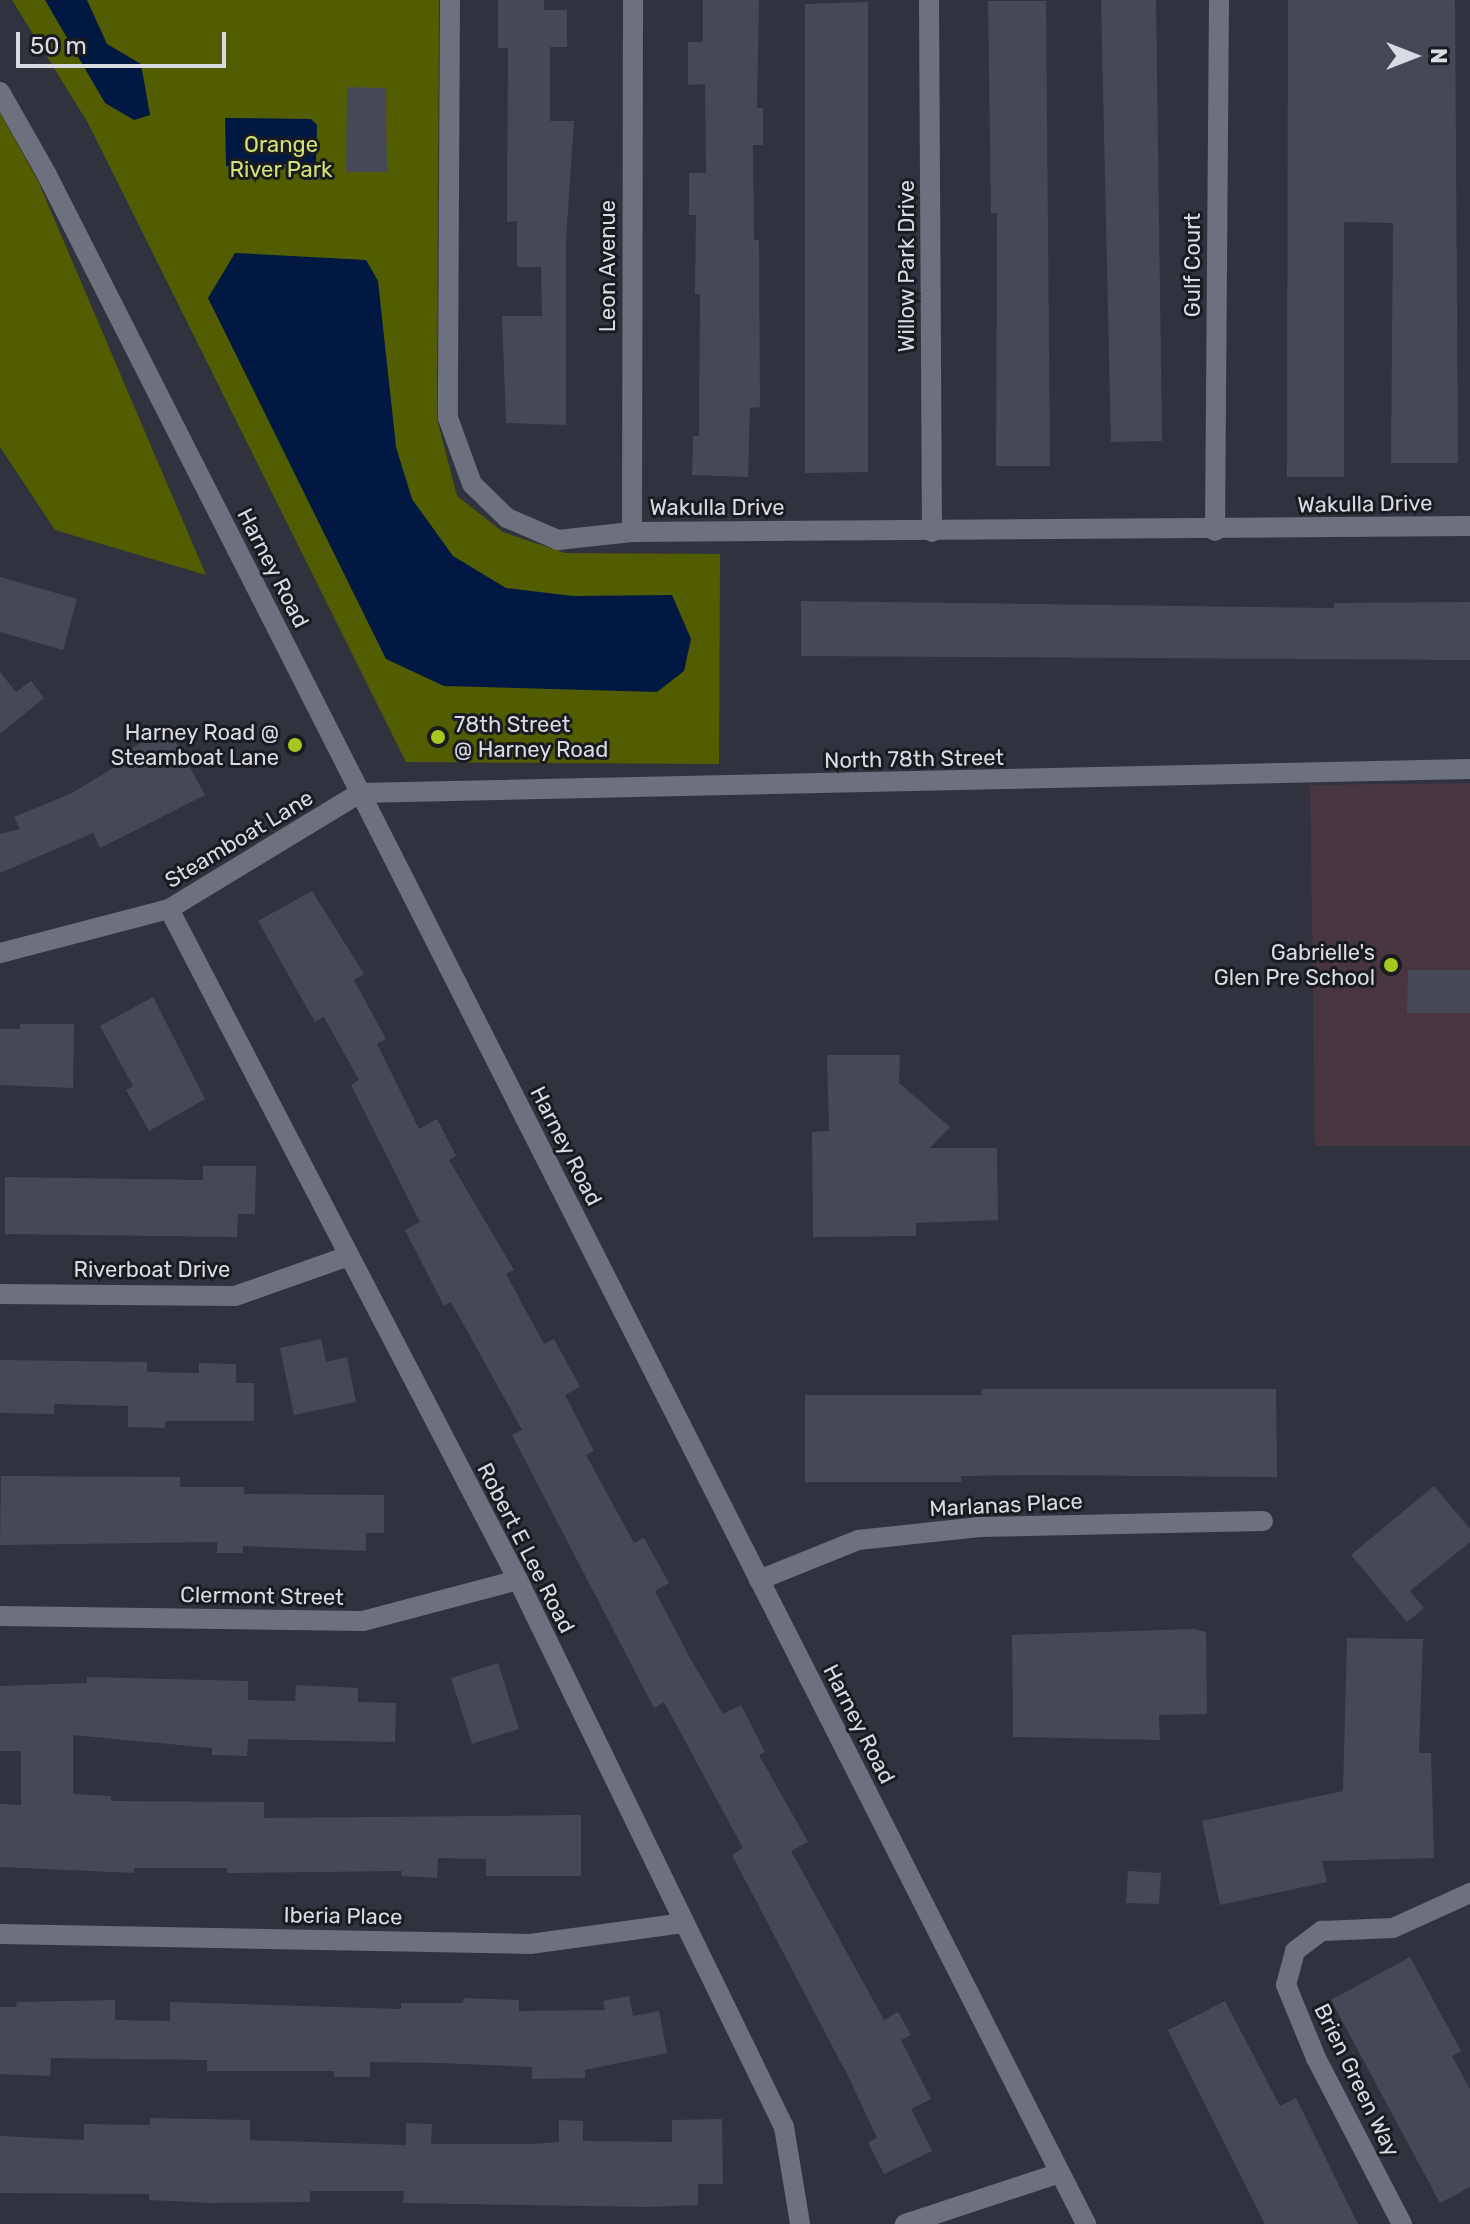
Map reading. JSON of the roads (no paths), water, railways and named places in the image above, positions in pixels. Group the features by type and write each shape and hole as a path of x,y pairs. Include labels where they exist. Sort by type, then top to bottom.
{"street":[{"name":"Wakulla Drive","path":"450,0 448,418 472,484 507,518 558,540 632,532 1215,531 1470,526"},
{"name":"Leon Avenue","path":"632,532 633,0"},
{"name":"Willow Park Drive","path":"929,0 932,532"},
{"name":"Gulf Court","path":"1215,531 1219,0"},
{"name":"Harney Road","path":"0,92 46,173 1086,2224"},
{"name":"North 78th Street","path":"360,793 1470,769"},
{"name":"Steamboat Lane","path":"0,953 169,909 360,793"},
{"name":"Robert E Lee Road","path":"169,909 346,1257 518,1580 784,2127 800,2224"},
{"name":"Riverboat Drive","path":"0,1294 235,1296 346,1257"},
{"name":"Marlanas Place","path":"759,1580 858,1540 979,1527 1263,1521"},
{"name":"Clermont Street","path":"0,1616 363,1621 518,1580"},
{"name":"Brien Green Way","path":"1402,2224 1316,2058 1286,1985 1295,1951 1322,1931 1393,1928 1470,1893"},
{"name":"Iberia Place","path":"0,1934 530,1944 683,1923"},
{"path":"905,2224 1060,2173"}],"water":[{"path":"45,0 87,0 107,44 141,64 150,115 134,120 105,103"},
{"path":"225,118 311,119 317,125 316,163 226,166"},
{"path":"235,253 366,260 378,281 396,447 412,499 453,556 506,588 573,596 672,595 691,639 684,671 657,692 444,686 386,659 208,298"}],"place":[{"name":"78th Street @ Harney Road","path":"438,737"},
{"name":"Harney Road @ Steamboat Lane","path":"295,745"},
{"name":"Gabrielle's Glen Pre School","path":"1391,965"}],"park label":[{"name":"Orange River Park","path":"281,156"}]}
